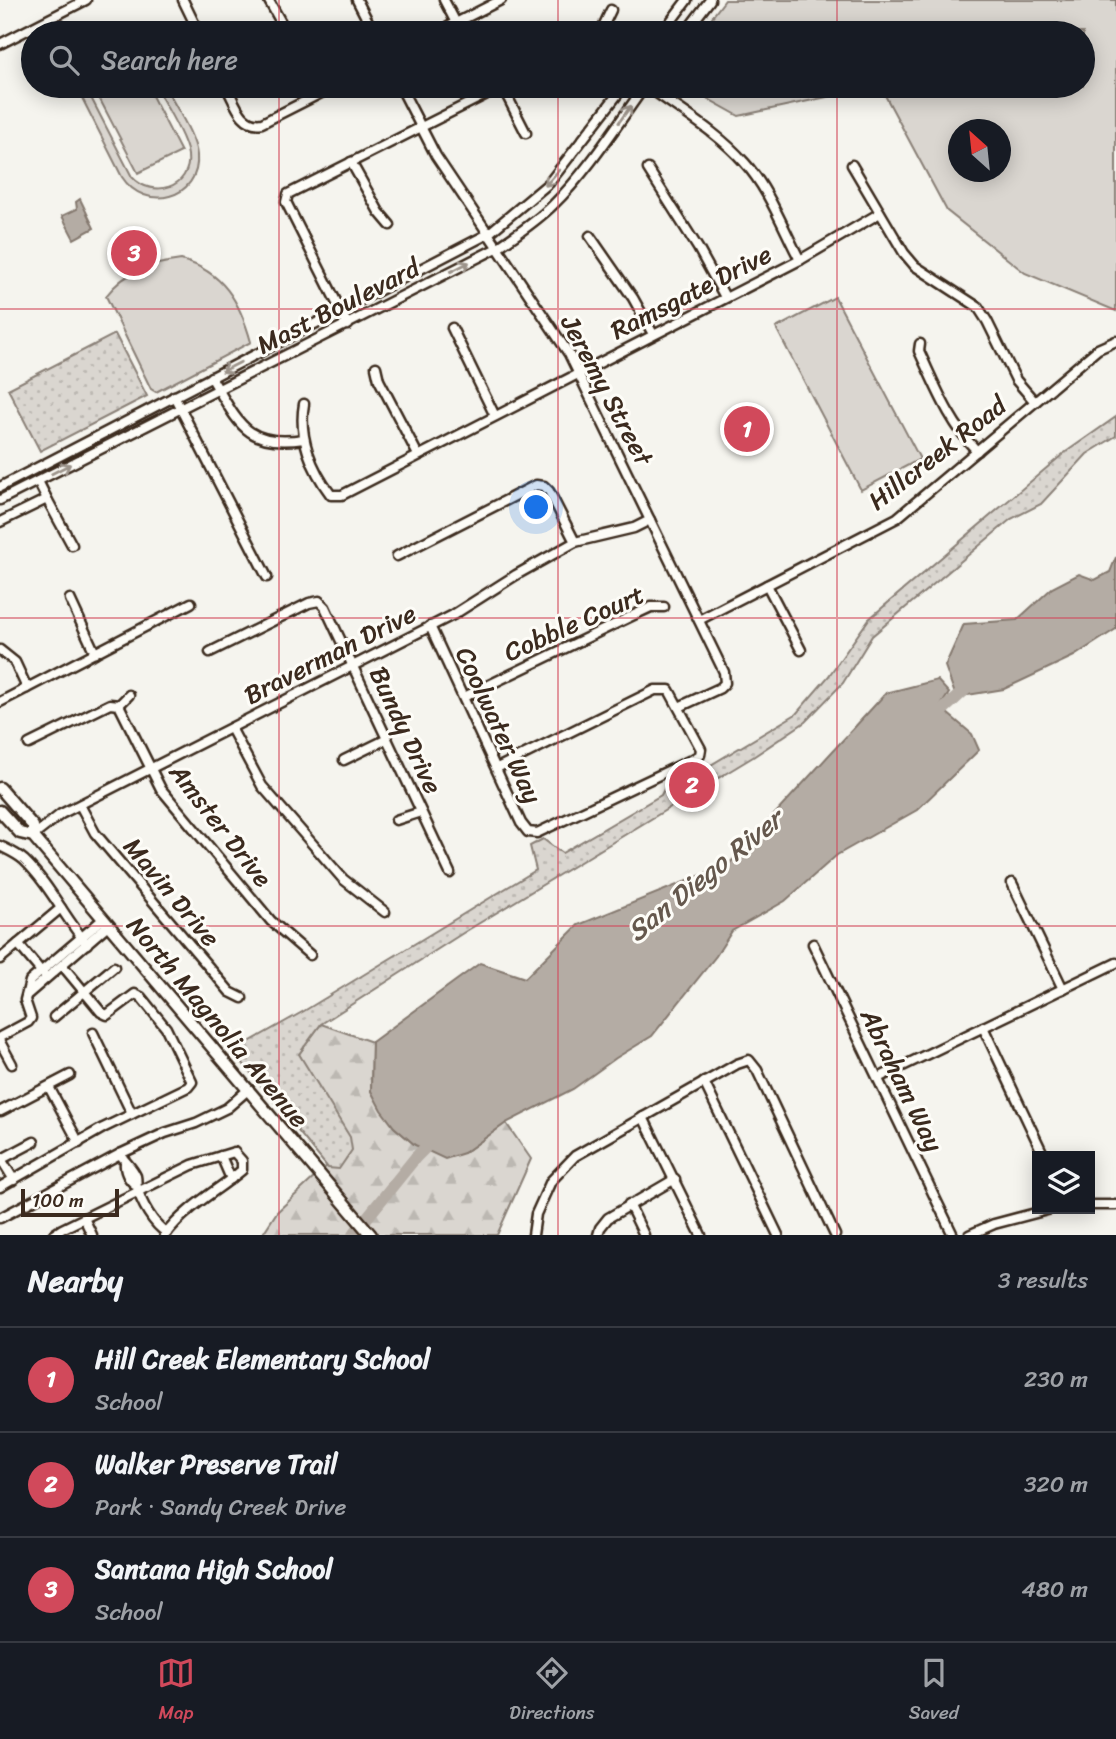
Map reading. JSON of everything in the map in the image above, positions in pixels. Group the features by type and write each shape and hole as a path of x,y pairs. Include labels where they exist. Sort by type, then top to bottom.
{"main road":[{"name":"North Magnolia Avenue","path":"0,788 33,826 33,836 371,1235"},
{"name":"North Magnolia Avenue","path":"0,811 20,834 33,836"}],"street":[{"path":"45,21 86,0"},
{"path":"183,0 194,21"},
{"path":"357,0 368,21"},
{"path":"444,0 455,21"},
{"path":"460,21 501,0"},
{"path":"671,21 687,0"},
{"path":"694,21 710,0"},
{"path":"269,1 280,21"},
{"path":"606,21 611,10"},
{"path":"0,44 21,33"},
{"path":"233,98 248,123 262,123 304,98"},
{"name":"Jeremy Street","path":"406,98 436,156 562,341 722,666 726,678 720,688 679,707"},
{"path":"348,325 289,210 286,198 294,190 478,98"},
{"path":"508,98 526,133"},
{"name":"Mast Boulevard","path":"0,487 488,234 549,183 615,98"},
{"name":"Mast Boulevard","path":"0,500 498,248 526,229 554,204 637,98"},
{"path":"662,98 744,160 800,260"},
{"path":"351,162 379,212 390,225"},
{"path":"852,165 904,253 915,266 978,307 1016,380 1035,402"},
{"path":"648,169 698,248 725,297"},
{"name":"Ramsgate Drive","path":"304,439 313,466 331,495 342,495 800,260 880,213"},
{"path":"590,236 633,298 653,334"},
{"path":"452,328 495,416"},
{"name":"Hillcreek Road","path":"699,620 897,518 1098,349 1116,341"},
{"path":"920,344 919,351 948,415 962,436 977,451"},
{"path":"376,367 379,380 418,455"},
{"path":"211,377 237,421 254,434 281,441 304,439 304,404"},
{"path":"174,396 267,577"},
{"path":"38,481 72,545"},
{"path":"397,556 536,485 544,486 549,491 575,542"},
{"path":"0,522 47,499"},
{"name":"Braverman Drive","path":"33,836 61,814 468,606 575,542 634,528 650,520"},
{"path":"767,585 801,650"},
{"path":"70,599 95,653"},
{"name":"Bundy Drive","path":"210,652 309,603 319,601 325,607 450,873"},
{"path":"0,702 191,603"},
{"name":"Cobble Court","path":"464,697 651,607 664,607"},
{"name":"Coolwater Way","path":"430,626 521,824 528,832 537,833 700,755 701,749 679,707"},
{"path":"0,650 15,662 27,688"},
{"path":"497,768 654,690 669,690 679,707"},
{"path":"29,744 110,704 120,705 129,695"},
{"name":"Amster Drive","path":"120,705 161,789 271,921 310,955"},
{"path":"231,728 262,786 343,879 385,912"},
{"path":"344,760 387,739"},
{"name":"Mavin Drive","path":"80,805 95,833 230,992 242,999"},
{"path":"396,820 421,812"},
{"path":"0,846 22,858 58,900 85,941"},
{"path":"1012,883 1063,989"},
{"path":"0,959 61,908"},
{"path":"44,975 106,922"},
{"path":"12,1064 0,1040 32,1018 25,1000 30,981 62,965 85,941"},
{"path":"18,944 44,975"},
{"name":"Abraham Way","path":"813,944 953,1235"},
{"path":"878,1078 1116,963"},
{"path":"0,1187 132,1114 188,1087 192,1082 166,1028 141,997 135,994 107,1015 101,1012 62,965"},
{"path":"54,1017 114,967"},
{"path":"983,1027 1042,1151"},
{"path":"93,1033 132,1114"},
{"path":"533,1235 540,1201 551,1181 575,1156 743,1060 749,1060 757,1070 835,1235"},
{"path":"1,1111 70,1074"},
{"path":"704,1082 778,1235"},
{"path":"49,1087 79,1143"},
{"path":"0,1218 123,1158 165,1133 220,1112 249,1089"},
{"path":"643,1117 701,1235"},
{"path":"14,1180 1,1160 34,1142"},
{"path":"53,1235 138,1188 192,1165 234,1152 242,1161 242,1170 195,1203 166,1234 158,1227 138,1188 131,1182 124,1168 123,1158"},
{"path":"221,1156 231,1179"},
{"path":"598,1235 608,1218 675,1180"},
{"path":"629,1204 644,1235"},
{"path":"1095,1205 1116,1205"},
{"path":"969,1235 994,1224 1032,1214"},
{"path":"83,1218 92,1235"}],"green space":[{"path":"725,0 1116,0 1116,311 1025,273 947,211 886,98 1095,98 1095,21 709,21"},
{"path":"82,98 91,98 132,177 140,184 160,188 177,182 188,166 183,139 162,98 171,98 188,129 197,155 196,170 190,182 181,191 170,196 157,197 144,195 132,188 122,177"},
{"path":"99,98 153,98 181,152 138,173"},
{"path":"707,98 822,98 739,116"},
{"path":"181,260 208,272 228,290 247,327 251,342 156,392 151,389 106,296 130,274"},
{"path":"835,297 920,459 861,490 776,328"},
{"path":"115,334 147,396 40,451 8,389"},
{"path":"1116,417 1116,436 1087,454 1041,504 1011,519 872,636 843,683 805,722 753,757 463,933 321,1024 299,1054 350,1137 352,1150 339,1169 328,1168 233,1051 536,870 530,846 543,839 562,853 661,795 672,774 694,765 694,775 796,714 828,677 869,619 1063,454"},
{"path":"321,1024 372,1042 371,1091 394,1127 415,1145 464,1153 506,1123 531,1159 497,1235 262,1235 277,1212 344,1150 299,1054"}],"water":[{"path":"80,199 94,228 74,239 62,216 77,209 76,202"},
{"path":"1116,557 1116,629 1074,656 1004,689 956,697 945,666 964,624 1017,620 1052,588 1079,574 1095,580 1110,572"},
{"path":"937,680 949,693 940,707 972,734 979,750 917,810 837,855 785,901 732,931 716,956 652,1036 573,1089 506,1123 464,1153 445,1159 415,1145 394,1127 371,1091 372,1042 480,963 525,978 578,925 729,864 886,693"}],"waterway":[{"name":"San Diego River","path":"932,720 968,687"},
{"name":"San Diego River","path":"353,1235 416,1157 434,1139"}],"place":[{"name":"Santana High School","path":"134,253"},
{"name":"Hill Creek Elementary School","path":"747,429"},
{"name":"Walker Preserve Trail","path":"692,785"}]}
